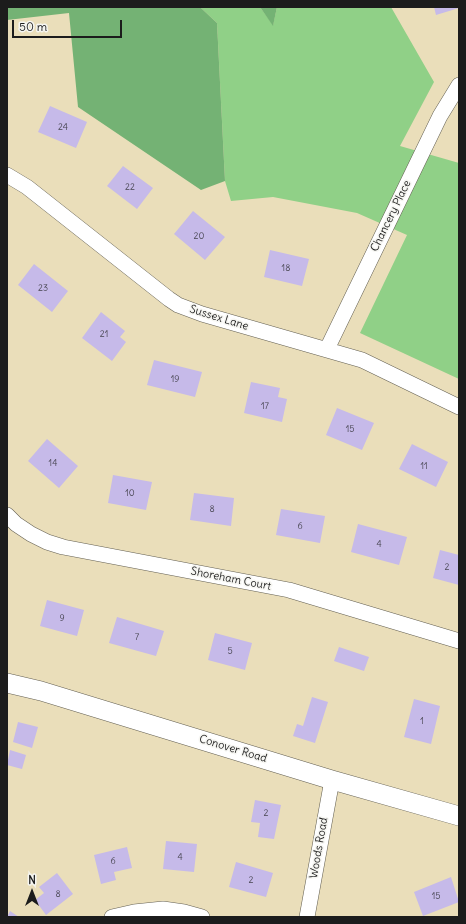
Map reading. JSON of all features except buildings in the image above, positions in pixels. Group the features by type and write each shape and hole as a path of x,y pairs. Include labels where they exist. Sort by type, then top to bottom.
{"street":[{"name":"Chancery Place","path":"327,349 440,116 459,85"},
{"name":"Sussex Lane","path":"7,175 27,187 174,302 196,312 362,360 459,407"},
{"name":"Shoreham Court","path":"7,515 16,524 31,534 47,542 63,547 288,590 459,641"},
{"name":"Conover Road","path":"7,683 41,691 332,780 459,816"},
{"name":"Woods Road","path":"307,917 332,780"},
{"path":"112,917 134,912 163,909 184,912 202,917"}],"green space":[{"path":"7,7 200,7 217,23 225,181 201,190 78,107 69,13 7,20"},
{"path":"200,7 260,7 273,25 277,7 391,7 434,82 400,146 459,163 459,379 360,333 407,235 357,213 273,197 231,201 225,181 217,23"},
{"path":"260,7 277,7 273,26"}]}
